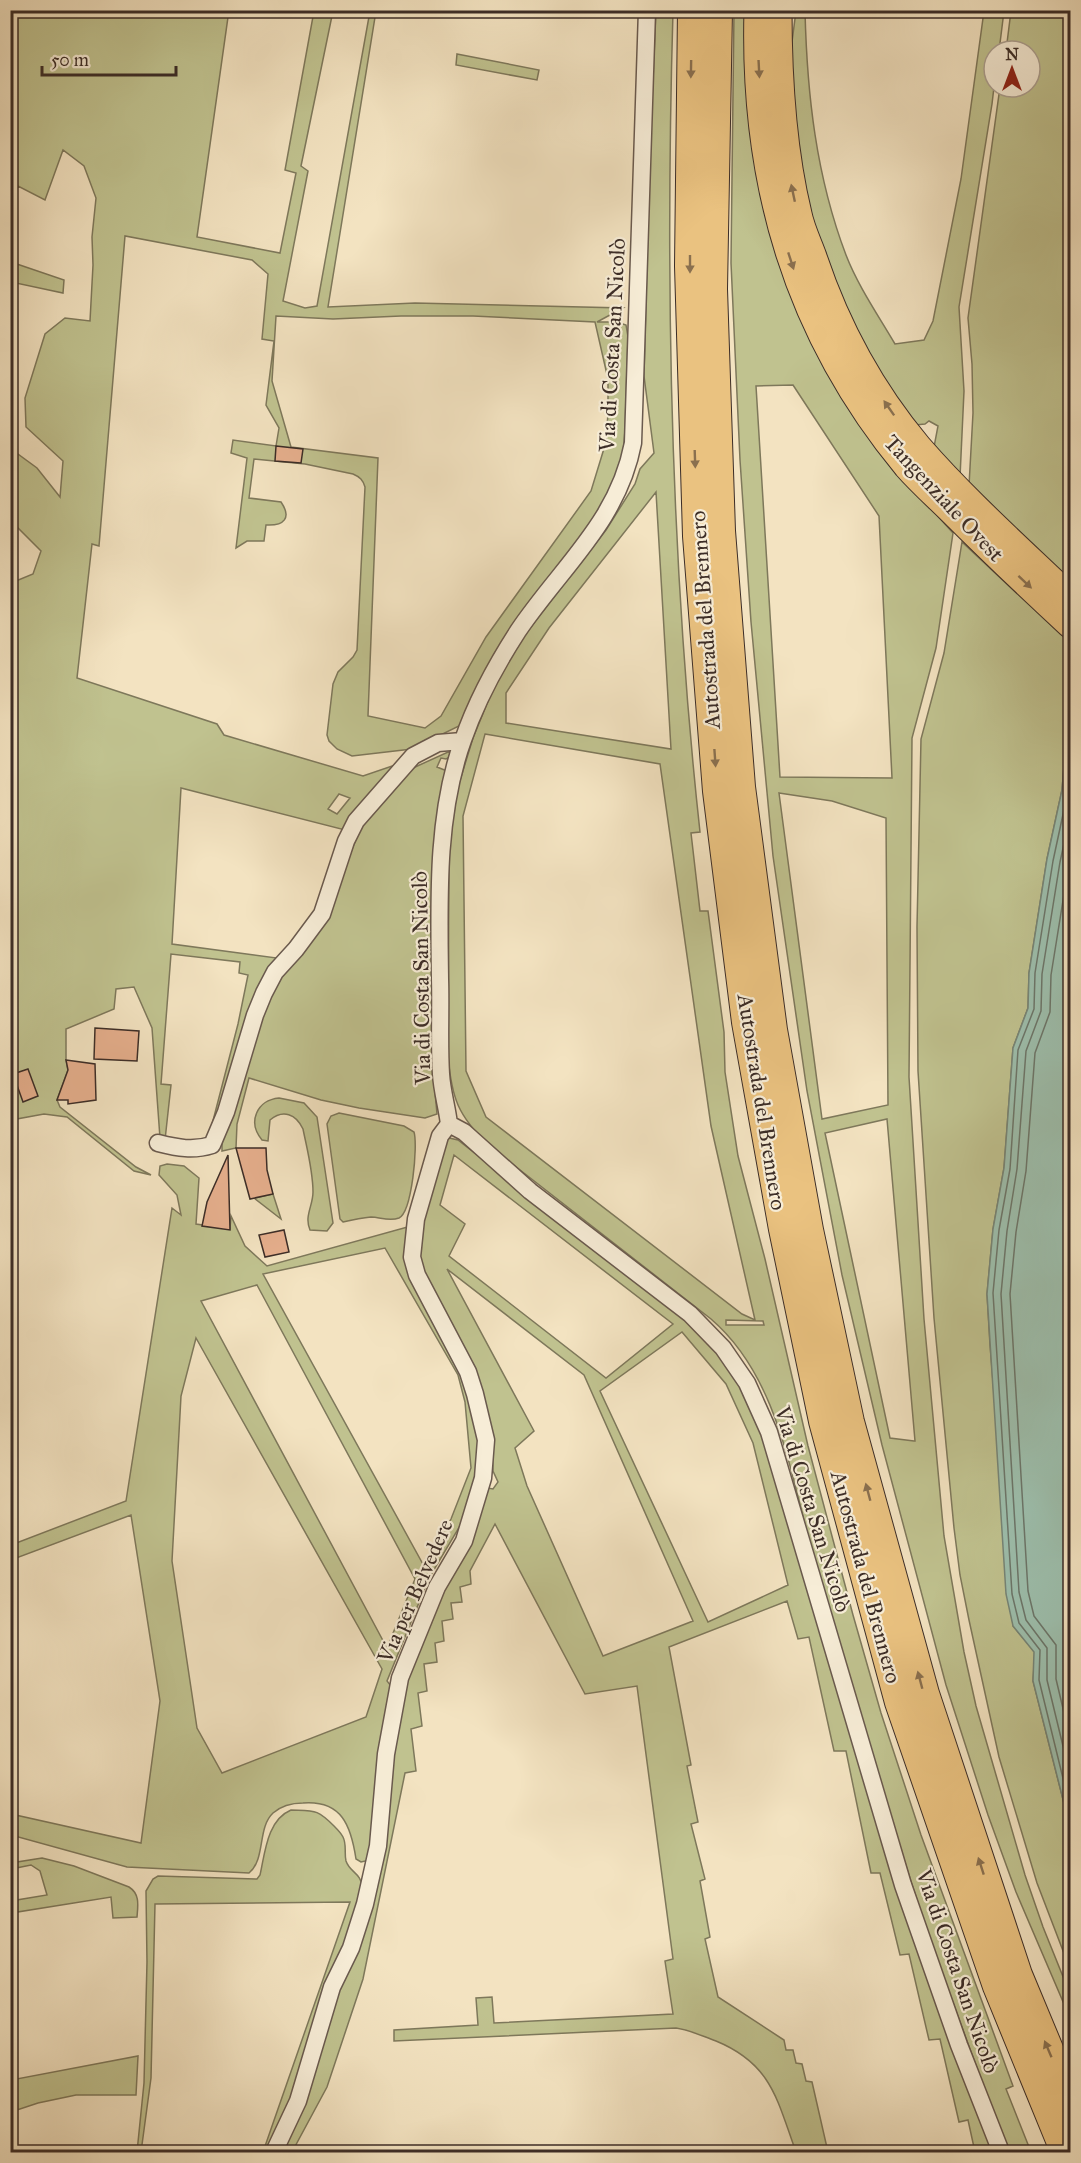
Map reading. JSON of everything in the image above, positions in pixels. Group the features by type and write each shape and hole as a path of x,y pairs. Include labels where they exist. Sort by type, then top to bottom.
{"highway":[{"name":"Autostrada del Brennero","path":"693,10 690,266 698,536 718,791 747,1022 783,1229 824,1421 900,1702 998,1986 1066,2152"},
{"name":"Autostrada del Brennero","path":"717,10 712,289 720,531 740,787 772,1030 808,1230 849,1422 924,1694 1017,1975 1071,2102"},
{"name":"Tangenziale Ovest","path":"758,10 757,41 763,129 773,196 797,279 831,355 862,405 916,461 1003,561 1071,624"},
{"name":"Tangenziale Ovest","path":"778,10 778,48 790,179 799,217 825,293 860,366 890,411 916,461 979,511 1071,598"},
{"path":"778,48 784,10"}],"street":[{"name":"Via di Costa San Nicolò","path":"647,10 633,443 628,468 612,505 519,631 487,684 462,741 446,809 442,845 441,1075 449,1124 464,1132 530,1191 690,1314 723,1348 747,1383 769,1432 903,1885 959,2045 1001,2152"},
{"path":"158,1143 180,1149 195,1150 212,1145 226,1112 264,993 275,972 296,949 322,914 346,841 356,821 413,756 438,743 462,741"},
{"name":"Via per Belvedere","path":"274,2152 298,2101 332,1988 351,1948 365,1904 378,1846 386,1754 400,1678 436,1587 464,1541 483,1478 486,1440 476,1394 468,1372 417,1275 412,1257 416,1219 424,1188 440,1136 449,1124"}],"green space":[{"path":"11,11 216,11 216,15 228,17 197,237 280,253 296,173 285,170 314,11 333,11 301,166 308,171 283,301 305,308 317,306 370,11 376,11 328,307 415,303 623,308 597,322 617,322 626,325 628,337 625,430 623,456 618,472 604,504 494,656 459,726 412,749 352,756 337,749 329,741 327,735 333,684 338,672 357,650 365,487 361,479 353,474 305,464 254,459 249,498 281,502 286,517 277,524 266,525 264,541 247,541 236,548 247,458 231,453 233,440 276,446 279,428 266,405 274,341 262,339 268,274 252,260 125,236 99,546 92,544 77,678 217,724 224,735 363,776 401,763 345,830 181,788 172,944 277,958 222,1110 208,1140 238,1024 248,975 239,973 240,962 171,954 161,1084 171,1085 165,1140 160,1138 152,1028 134,987 116,989 114,1009 66,1029 68,1070 57,1100 60,1107 136,1167 151,1175 134,1171 67,1117 44,1114 11,1120 11,583 33,574 41,551 11,523 11,449 37,468 60,497 63,461 26,427 25,398 45,334 65,318 90,321 92,237 96,198 84,166 63,150 45,200 18,186 11,202","holes":["276,316 333,319 473,316 595,322 608,379 608,413 606,442 591,491 486,637 441,716 425,728 368,716 378,458 291,447 272,381","339,794 350,798 337,814 328,809"]},
{"path":"656,11 673,11 670,216 672,422 682,627 700,832 691,833 700,911 708,911 724,1032 725,1072 738,1156 765,1259 808,1446 881,1713 921,1835 1013,2086 1006,2089 1031,2152 1008,2152 940,1966 880,1781 816,1566 780,1434 768,1401 753,1371 735,1343 711,1319 488,1145 463,1115 452,1084 448,1057 449,844 458,787 473,738 493,689 509,659 524,636 606,530 635,484 640,469 654,453 644,376","holes":["656,492 671,749 506,723 506,693 549,628","485,734 660,764 711,1126 755,1320 742,1314 486,1117 466,1071 463,816","726,1320 763,1321 764,1325 726,1325"]},
{"path":"734,11 748,11 750,92 900,474 953,533 936,648 912,738 909,1077 924,1319 944,1536 964,1652 976,1706 1025,1875 1070,1994 1070,2018 1016,1892 988,1815 946,1685 882,1445 842,1275 807,1091 773,856 751,622 740,460 731,263","holes":["793,385 879,516 892,778 780,777 756,386","779,793 832,801 886,818 888,1105 822,1119","887,1119 915,1441 890,1438 825,1133"]},
{"path":"796,11 805,11 811,104 820,165 846,255 856,278 895,344 924,340 933,321 961,179 984,11 1004,11 1000,39 982,39 982,99 993,99 959,307 964,391 960,477 934,447 938,426 929,421 915,425 858,341 814,234 794,137 789,65"},
{"path":"1011,11 1070,11 1070,580 969,486 973,413 968,318 998,99 1042,99 1042,39 1008,39"},
{"path":"457,54 539,70 537,80 456,65"},
{"path":"11,262 64,280 63,293 11,282"},
{"path":"962,542 1070,643 1070,730 1062,790 1047,859 1029,973 1028,1008 1013,1048 1004,1168 993,1229 987,1294 1013,1626 1035,1652 1033,1681 1070,1827 1070,1969 1037,1883 999,1757 969,1620 954,1528 934,1318 918,1071 917,927 921,739 944,653"},
{"path":"448,752 452,753 452,756 446,759 441,758 437,767 447,771 433,942 432,1028 437,1114 425,1118 359,1108 321,1100 249,1078 237,1124 236,1148 222,1151 222,1141 270,991 351,852 361,826 391,787 413,768"},
{"path":"279,1098 304,1103 317,1117 333,1223 327,1231 310,1230 308,1225 313,1184 308,1152 300,1124 289,1115 275,1117 270,1120 268,1141 262,1140 255,1126 260,1107"},
{"path":"339,1113 404,1126 414,1132 411,1192 404,1213 399,1218 371,1217 343,1222 340,1219 327,1124 331,1116"},
{"path":"445,1137 458,1140 700,1330 732,1369 758,1419 993,2152 975,2152 968,2120 959,2122 940,2039 929,2040 909,1954 900,1955 880,1873 871,1873 846,1751 834,1751 809,1637 798,1639 787,1601 669,1647 691,1765 687,1766 698,1822 691,1824 705,1879 700,1881 710,1937 705,1939 718,1997 784,2040 786,2050 793,2050 796,2063 802,2064 806,2081 812,2082 828,2152 796,2152 777,2100 761,2073 735,2050 686,2030 676,2028 394,2041 394,2030 478,2025 476,1998 492,1997 494,2023 673,2014 665,1961 673,1959 637,1686 585,1694 495,1524 470,1571 471,1584 460,1587 462,1602 451,1603 453,1619 442,1621 444,1641 435,1643 437,1662 424,1664 427,1691 418,1693 422,1726 411,1729 416,1771 405,1773 363,1979 327,2087 292,2152 281,2152 290,2135 387,1798 408,1673 488,1488 493,1489 498,1482 493,1471 492,1443 424,1277 419,1256 419,1229","holes":["454,1155 673,1324 606,1378 449,1256 465,1224 440,1205","447,1269 584,1375 693,1621 603,1656 527,1486 515,1448 534,1431","682,1332 726,1384 753,1443 788,1585 708,1622 600,1391"]},
{"path":"167,1164 184,1166 199,1178 196,1224 230,1229 231,1216 245,1246 267,1266 411,1226 408,1244 465,1377 481,1446 467,1514 429,1578 387,1681 391,1686 370,1860 361,1862 356,1859 351,1836 342,1817 327,1806 316,1803 291,1804 273,1813 265,1827 258,1860 249,1873 127,1867 11,1835 11,1814 141,1843 160,1701 131,1515 11,1560 11,1545 126,1501 172,1208 181,1215 177,1195 159,1175 160,1166","holes":["385,1248 458,1375 465,1402 471,1468 451,1519 424,1566 263,1274","257,1285 415,1579 387,1648 201,1301","196,1338 382,1669 366,1717 222,1773 197,1728 172,1561 181,1396"]},
{"path":"273,1194 281,1219 254,1198"},
{"path":"291,1810 311,1811 319,1814 338,1830 344,1840 346,1861 360,1879 363,1889 291,2105 270,2152 263,2152 350,1902 155,1904 151,2078 141,2152 137,2152 144,2083 146,1891 153,1879 158,1876 257,1879 272,1829 283,1815"},
{"path":"42,1858 74,1866 129,1887 137,1896 137,1917 113,1918 111,1897 11,1913 11,1901 47,1895 40,1871 31,1865 11,1869 11,1863"},
{"path":"138,2056 136,2095 76,2095 38,2103 11,2112 11,2080"}],"water":[{"path":"1070,730 1070,1827 1033,1681 1034,1652 1013,1626 1006,1594 987,1294 993,1229 1004,1168 1013,1048 1028,1008 1029,973 1047,859 1062,790"}],"building":[{"path":"276,446 303,449 301,463 275,461"},
{"path":"95,1028 139,1031 137,1061 94,1059"},
{"path":"66,1060 95,1064 96,1100 68,1104 68,1100 57,1100 68,1070"},
{"path":"28,1069 38,1096 23,1102 13,1074"},
{"path":"236,1148 266,1148 267,1170 273,1194 250,1199"},
{"path":"228,1155 230,1230 202,1226 207,1202"},
{"path":"284,1230 289,1252 265,1257 259,1235"}]}
